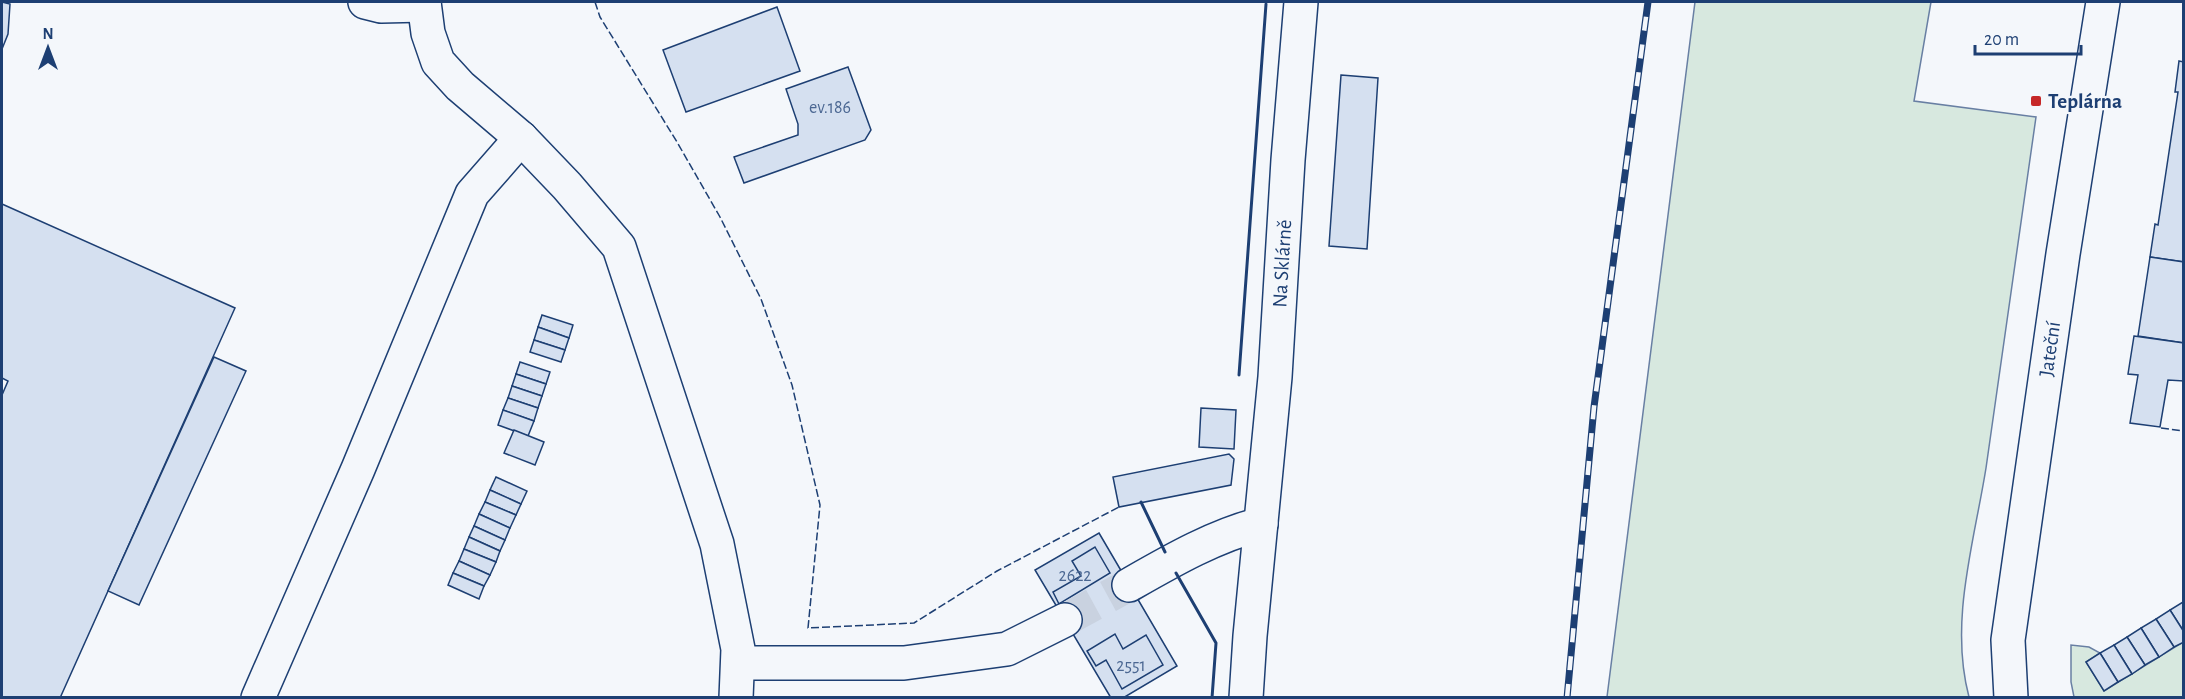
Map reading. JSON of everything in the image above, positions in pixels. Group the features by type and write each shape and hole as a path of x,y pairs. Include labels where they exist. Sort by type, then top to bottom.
{"street":[{"path":"365,2 381,6 424,3 428,33 438,62 460,86 521,138 567,186 619,247 717,544 738,649 736,698"},
{"name":"Na Sklárně","path":"1246,698 1275,377 1288,160 1301,2"},
{"name":"Jateční","path":"2011,698 2008,640 2063,254 2103,2"},
{"path":"258,698 358,469 472,194 521,138"},
{"path":"1129,585 1170,562 1237,530 1261,524"},
{"path":"738,663 904,663 1007,649 1065,620"}],"shaded area":[{"path":"1695,2 1931,2 1914,101 2036,117 1986,468 1962,611 1963,669 1969,697 1607,697"},
{"path":"2183,642 2183,697 2074,697 2071,682 2071,645 2089,647 2100,653 2086,662 2104,691"}],"building":[{"path":"2,2 10,4 8,34 2,49"},
{"path":"777,7 800,71 686,112 663,50"},
{"path":"2179,61 2184,62 2184,262 2150,257 2155,224 2158,225 2178,92 2175,92"},
{"path":"848,67 871,130 865,140 744,183 734,157 798,135 798,124 786,89"},
{"path":"1341,75 1378,78 1367,249 1329,246"},
{"path":"2,204 235,308 60,698 2,698 2,395 8,381 2,378"},
{"path":"2150,257 2184,262 2184,343 2138,336"},
{"path":"542,315 573,325 569,338 538,327"},
{"path":"538,327 569,338 565,350 534,340"},
{"path":"2134,336 2184,343 2184,381 2168,380 2160,427 2130,423 2138,375 2128,374"},
{"path":"534,340 565,350 561,362 530,352"},
{"path":"214,357 246,371 139,605 108,591"},
{"path":"520,362 550,372 546,384 516,374"},
{"path":"516,374 546,384 542,396 512,386"},
{"path":"512,386 542,396 538,408 508,398"},
{"path":"508,398 538,408 534,421 503,410"},
{"path":"1201,408 1236,410 1234,449 1199,447"},
{"path":"503,410 534,421 528,436 498,425"},
{"path":"514,430 544,442 535,465 504,453"},
{"path":"1229,454 1234,459 1231,485 1119,507 1113,477"},
{"path":"496,477 527,491 521,504 490,490"},
{"path":"490,490 521,504 516,515 485,502"},
{"path":"485,502 516,515 510,528 479,514"},
{"path":"479,514 510,528 505,540 474,526"},
{"path":"474,526 505,540 500,551 469,537"},
{"path":"1099,533 1177,666 1123,698 1111,698 1035,570"},
{"path":"469,537 500,551 496,562 464,549"},
{"path":"1095,547 1110,573 1059,604 1053,592 1081,576 1072,561"},
{"path":"464,549 496,562 490,575 459,561"},
{"path":"459,561 490,575 484,586 453,573"},
{"path":"453,573 484,586 479,599 448,585"},
{"path":"2184,602 2184,632 2170,610"},
{"path":"2170,610 2184,632 2184,642 2174,647 2156,619"},
{"path":"2156,619 2174,647 2159,657 2141,628"},
{"path":"2141,628 2159,657 2145,665 2127,637"},
{"path":"1115,634 1123,649 1146,635 1163,665 1122,689 1106,660 1096,666 1087,651"},
{"path":"2127,637 2145,665 2132,674 2114,645"},
{"path":"2114,645 2132,674 2118,682 2100,653"},
{"path":"2100,653 2118,682 2104,691 2086,662"}],"tunnel":[{"path":"1065,620 1129,585"}],"railway":[{"path":"1567,698 1594,407 1648,2"}],"fence":[{"path":"595,2 600,17 720,217 761,299 792,385 820,505 808,628 914,623 997,571 1119,507"},
{"path":"2161,428 2184,431"}],"wall":[{"path":"1239,375 1266,4"},
{"path":"1141,502 1165,552"},
{"path":"1176,573 1216,643 1212,698"}],"place":[{"name":"Teplárna","path":"2036,101"}]}
